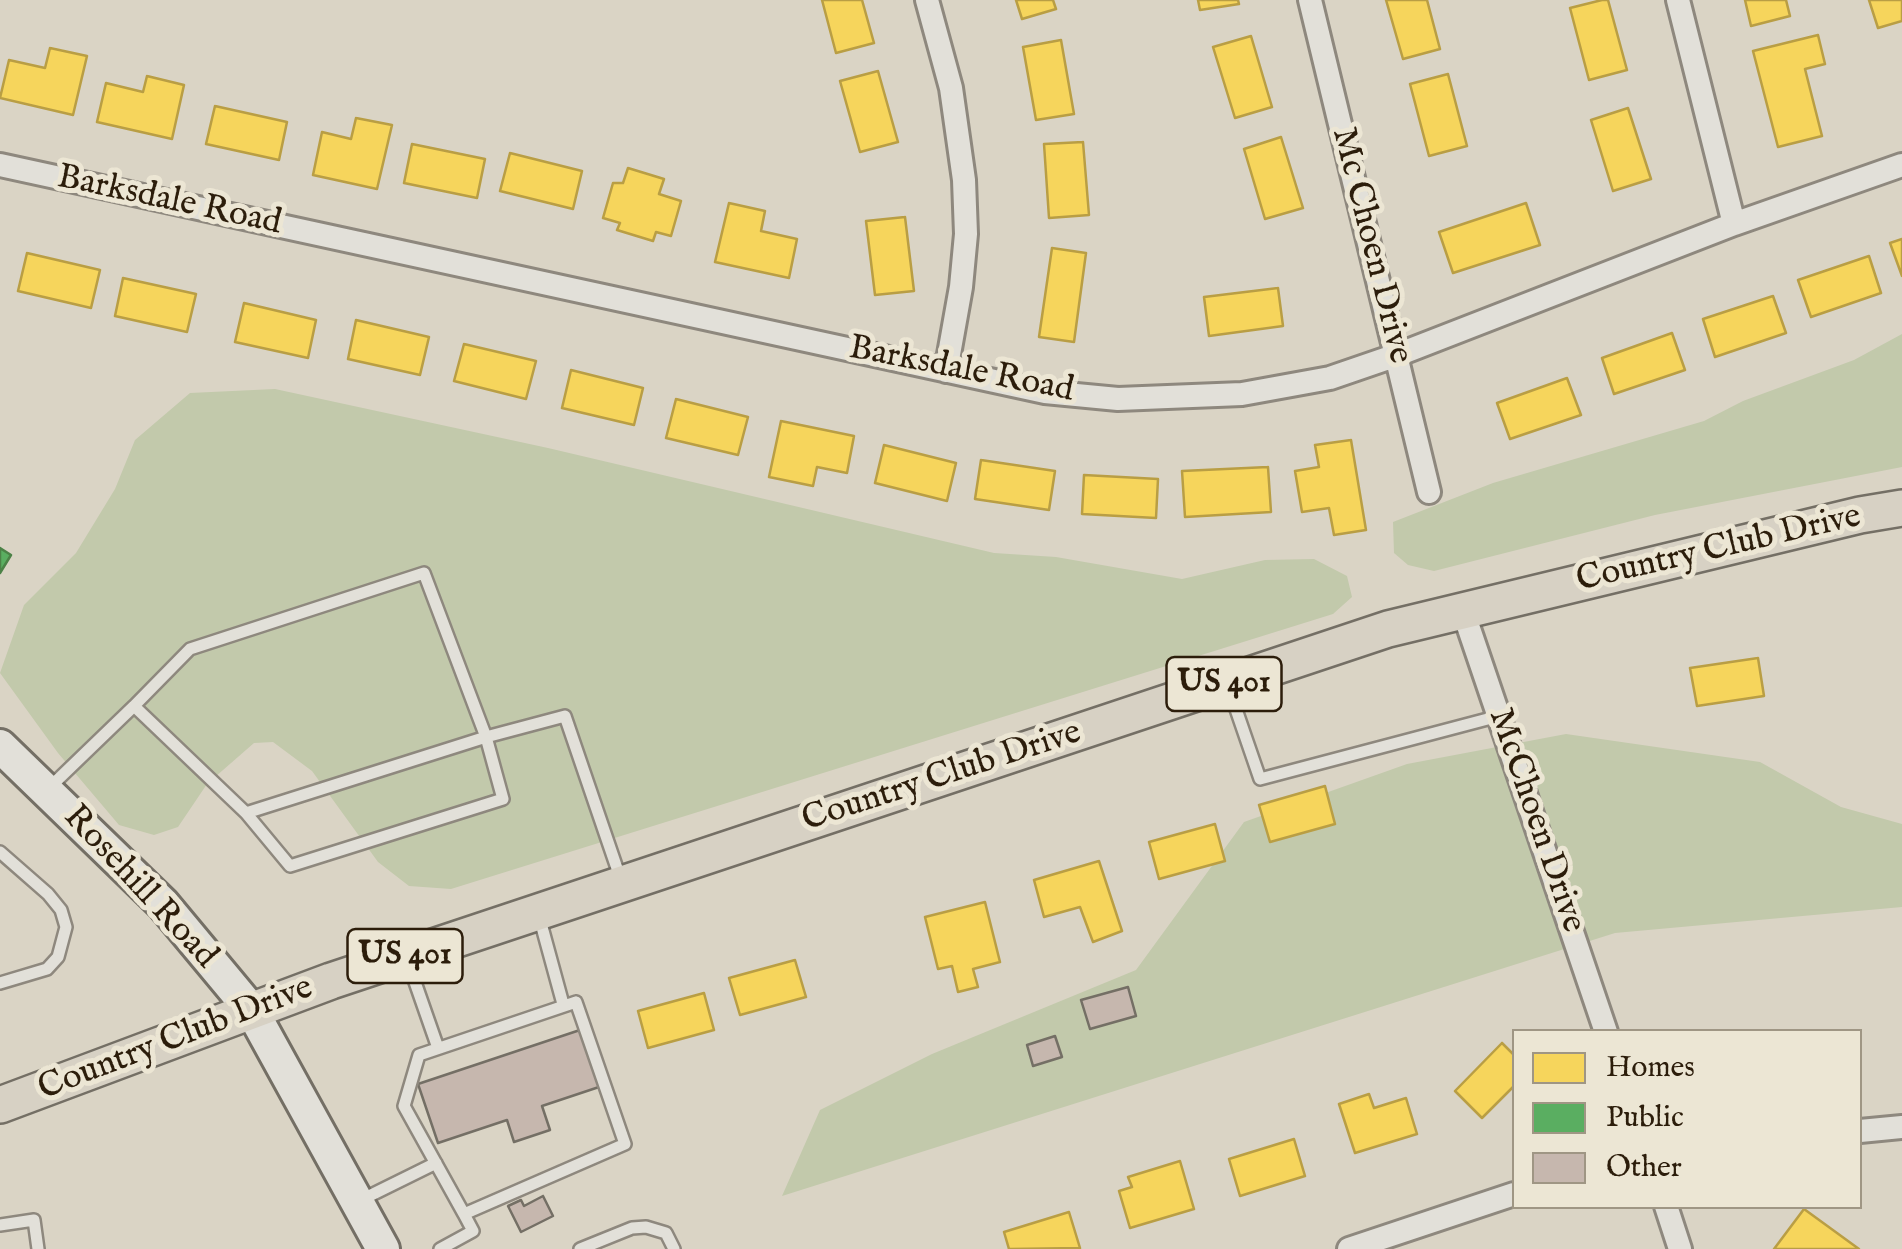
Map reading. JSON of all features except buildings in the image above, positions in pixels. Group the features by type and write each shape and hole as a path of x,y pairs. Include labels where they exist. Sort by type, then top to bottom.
{"main road":[{"name":"Country Club Drive","path":"0,1105 406,956 1388,629 1860,514 1902,508"},
{"name":"Rosehill Road","path":"0,746 163,904 252,1011 383,1249"}],"street":[{"path":"927,0 952,88 964,180 966,234 946,371"},
{"name":"Mc Choen Drive","path":"1310,0 1429,492"},
{"path":"1678,0 1734,224"},
{"name":"Barksdale Road","path":"0,165 1046,392 1118,399 1242,394 1330,378 1734,224 1902,165"},
{"name":"McChoen Drive","path":"1463,611 1605,1029"},
{"path":"1862,1131 1902,1127"},
{"path":"1349,1249 1512,1195"},
{"path":"1667,1209 1680,1249"}],"lane":[{"path":"47,790 190,649 424,573 486,737 503,799 390,834 357,838 325,848 290,866 246,813 134,706"},
{"path":"1226,683 1260,779 1499,716"},
{"path":"246,813 306,801 337,784 370,780 430,761 486,737 565,716 622,884"},
{"path":"337,784 342,797"},
{"path":"444,800 450,816"},
{"path":"412,811 416,826"},
{"path":"385,821 390,834"},
{"path":"0,852 48,894 62,910 66,927 58,958 47,969 0,982"},
{"path":"538,912 563,1004"},
{"path":"406,956 438,1048"},
{"path":"440,1249 472,1231 404,1106 420,1055 576,1002 624,1144 464,1214"},
{"path":"357,1202 436,1162"},
{"path":"0,1225 34,1220 38,1249"},
{"path":"580,1249 632,1228 646,1227 666,1233 674,1249"}],"green space":[{"path":"1902,334 1902,467 1655,515 1434,571 1408,565 1394,553 1393,522 1493,483 1704,421 1743,401 1854,360"},
{"path":"275,389 548,448 994,553 1056,557 1182,579 1265,560 1314,559 1347,576 1352,597 1333,614 451,889 409,886 378,862 312,771 273,742 254,743 207,784 178,827 154,835 119,825 58,753 0,673 24,605 76,553 115,489 135,440 190,393"},
{"path":"1566,734 1760,762 1841,807 1902,824 1902,907 1615,933 782,1196 820,1110 932,1054 1136,970 1244,822 1407,764"}]}
